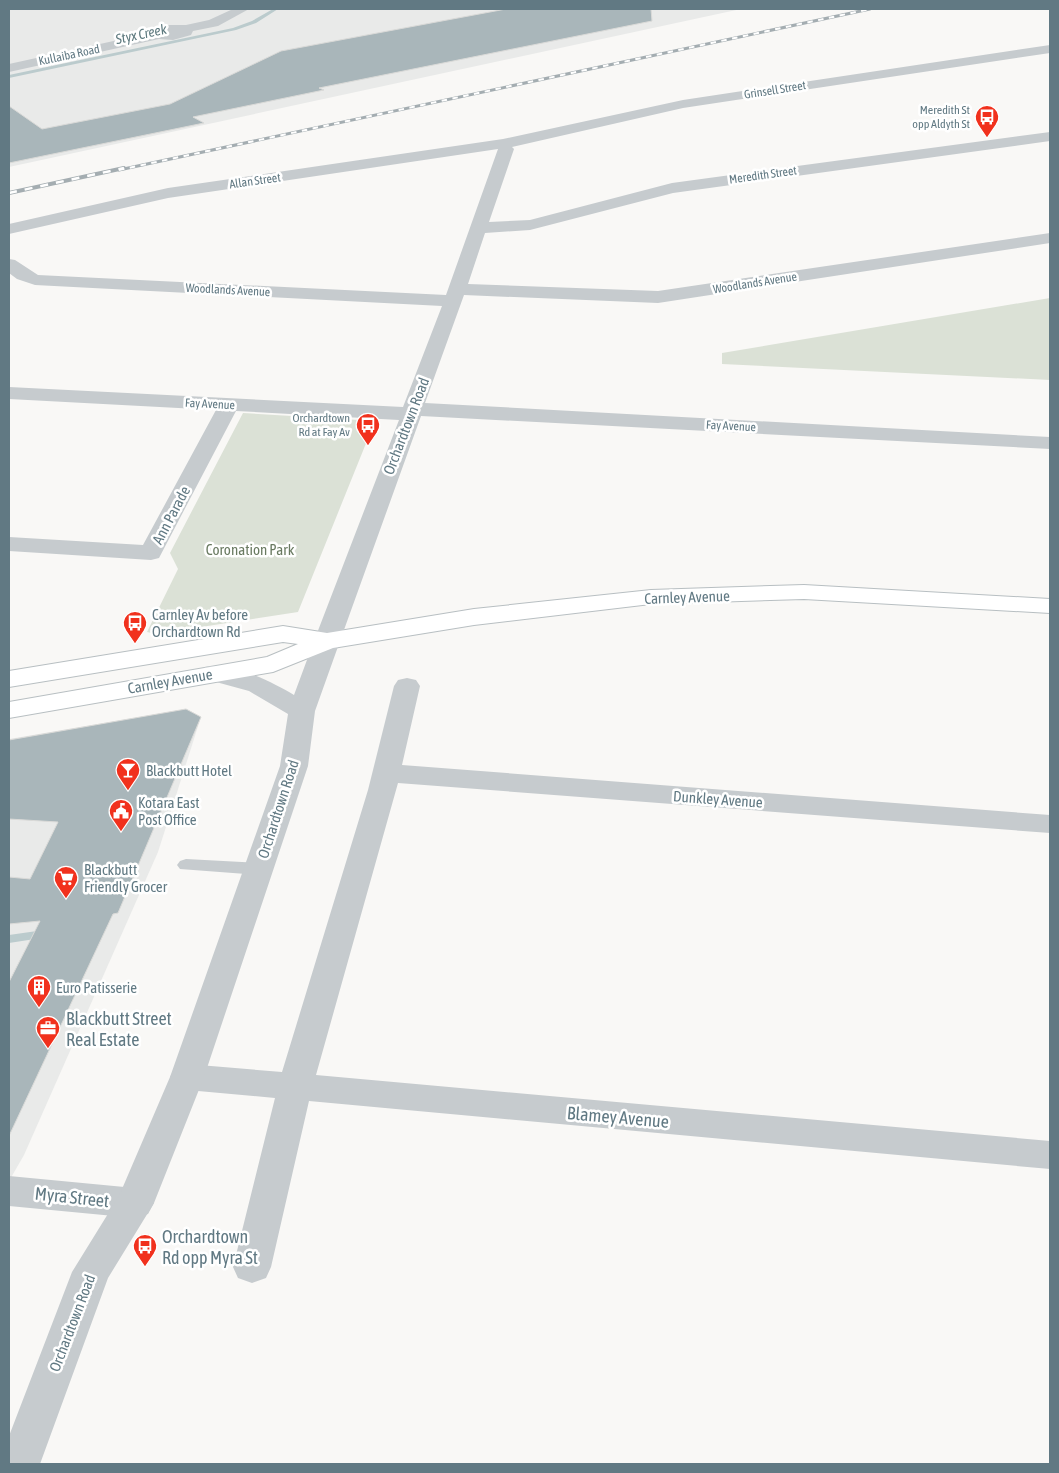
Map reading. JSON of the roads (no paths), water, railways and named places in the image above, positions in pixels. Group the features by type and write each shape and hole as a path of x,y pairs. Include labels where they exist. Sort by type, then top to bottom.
{"main road":[{"name":"Carnley Avenue","path":"9,710 273,664 327,641 474,617 651,597 804,592 1050,606"},
{"name":"Carnley Avenue","path":"9,679 283,634 327,641"}],"street":[{"name":"Kullaiba Road","path":"9,68 159,35 182,34 186,32 186,29 213,23 243,9"},
{"name":"Grinsell Street","path":"503,144 683,104 1050,49"},
{"name":"Meredith Street","path":"479,228 530,225 672,188 1050,136"},
{"path":"1028,139 1050,152"},
{"name":"Orchardtown Road","path":"19,1464 90,1272 135,1203 187,1077 294,766 302,711 479,228 506,149 503,144"},
{"name":"Allan Street","path":"9,230 168,194 503,144"},
{"name":"Woodlands Avenue","path":"9,264 23,275 35,280 455,295 658,297 1050,238"},
{"name":"Fay Avenue","path":"9,394 1050,443"},
{"name":"Ann Parade","path":"9,544 151,553 229,405"},
{"path":"214,673 258,685 302,711"},
{"path":"252,1267 295,1088 386,774 407,686"},
{"name":"Dunkley Avenue","path":"386,774 1050,824"},
{"name":"Blamey Avenue","path":"187,1077 1050,1155"},
{"name":"Myra Street","path":"9,1190 135,1203"}],"lane":[{"path":"186,866 258,869"}],"waterway":[{"name":"Styx Creek","path":"9,77 234,29 254,22 276,9"},
{"path":"9,939 44,934"}],"railway":[{"path":"119,170 870,9"},
{"path":"9,193 124,168"}],"place":[{"name":"Meredith St opp Aldyth St","path":"987,138"},
{"name":"Orchardtown Rd at Fay Av","path":"368,446"},
{"name":"Carnley Av before Orchardtown Rd","path":"135,644"},
{"name":"Blackbutt Hotel","path":"128,791"},
{"name":"Kotara East Post Office","path":"121,832"},
{"name":"Blackbutt Friendly Grocer","path":"66,899"},
{"name":"Euro Patisserie","path":"39,1008"},
{"name":"Blackbutt Street Real Estate","path":"48,1049"},
{"name":"Orchardtown Rd opp Myra St","path":"145,1267"}],"park label":[{"name":"Coronation Park","path":"250,549"}]}
